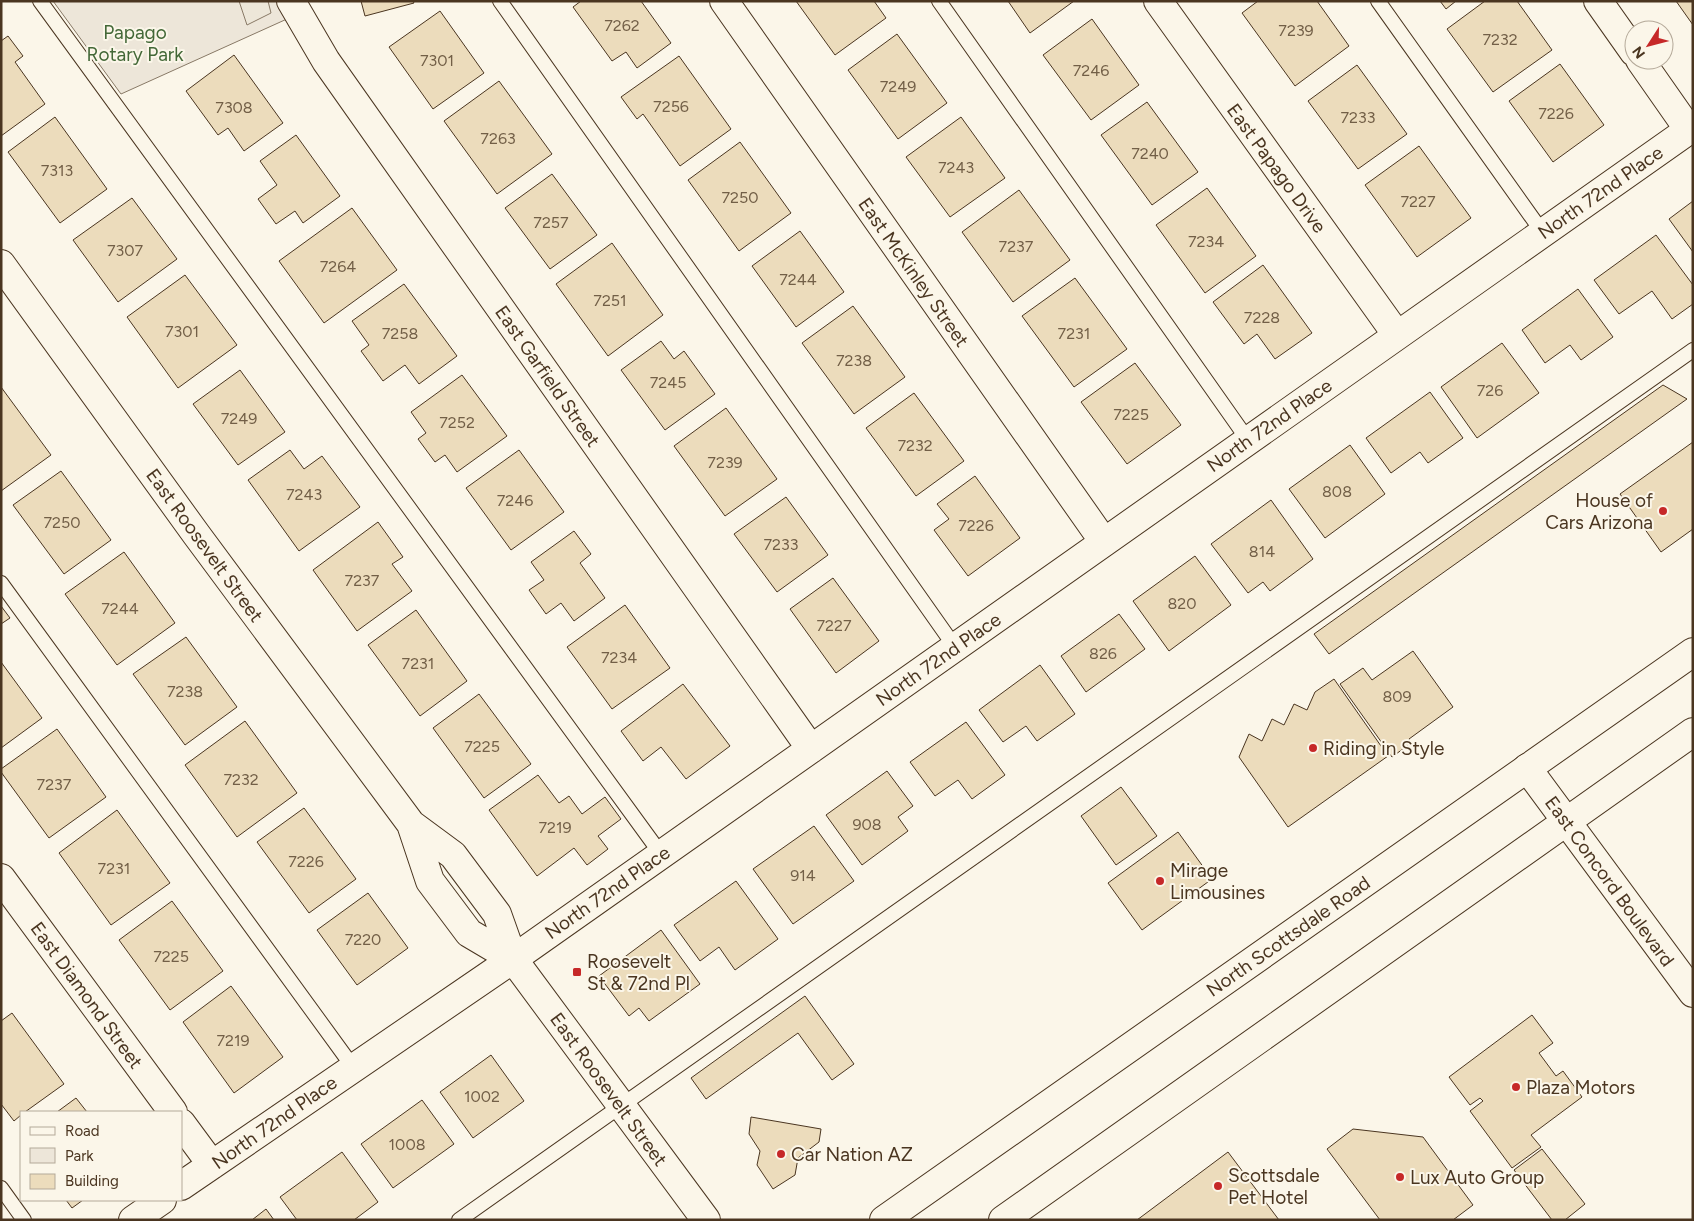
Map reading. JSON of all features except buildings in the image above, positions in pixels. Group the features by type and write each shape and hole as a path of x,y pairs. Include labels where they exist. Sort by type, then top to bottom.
{"street":[{"name":"East Garfield Street","path":"291,1 326,61 811,749"},
{"name":"East McKinley Street","path":"724,1 1104,542"},
{"name":"East Papago Drive","path":"1158,1 1397,335"},
{"path":"1598,1 1624,38"},
{"path":"1648,70 1691,128"},
{"name":"North 72nd Place","path":"182,1185 513,959 1691,128"},
{"name":"East Roosevelt Street","path":"1,264 196,534 411,824 430,881 469,933 513,959 706,1220"},
{"name":"North Scottsdale Road","path":"884,1220 1693,652"},
{"path":"1003,1220 1693,732"},
{"name":"East Concord Boulevard","path":"1526,768 1693,993"},
{"name":"East Diamond Street","path":"1,878 172,1111"},
{"path":"182,1124 212,1165"},
{"path":"133,1220 161,1201"}],"lane":[{"path":"40,1 661,854"},
{"path":"500,1 956,647"},
{"path":"939,1 1248,440"},
{"path":"1378,1 1543,233"},
{"path":"459,1220 1693,350"},
{"path":"1,583 353,1067"},
{"path":"1,1188 24,1220"}],"green space":[{"name":"Papago Rotary Park","path":"53,1 291,1 298,14 121,94"}],"shaded area":[{"path":"239,1 268,1 271,13 247,25"}],"place":[{"name":"House of Cars Arizona","path":"1663,511"},
{"name":"Riding in Style","path":"1313,748"},
{"name":"Mirage Limousines","path":"1160,881"},
{"name":"Roosevelt St & 72nd Pl","path":"577,972"},
{"name":"Plaza Motors","path":"1516,1087"},
{"name":"Car Nation AZ","path":"781,1154"},
{"name":"Lux Auto Group","path":"1400,1177"},
{"name":"Scottsdale Pet Hotel","path":"1218,1186"}]}
